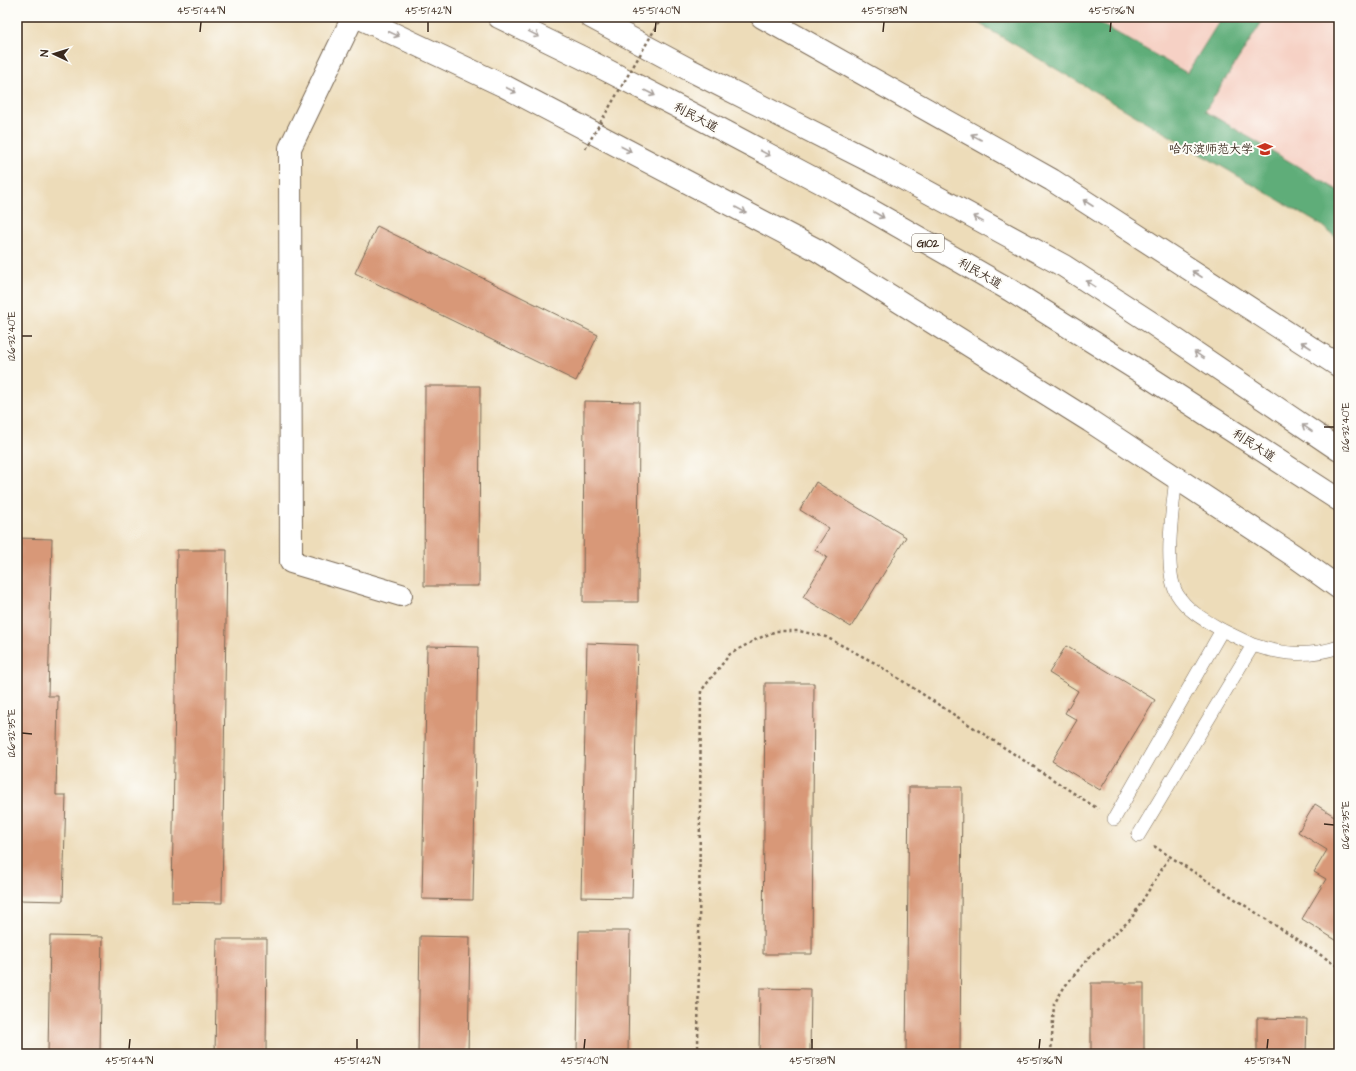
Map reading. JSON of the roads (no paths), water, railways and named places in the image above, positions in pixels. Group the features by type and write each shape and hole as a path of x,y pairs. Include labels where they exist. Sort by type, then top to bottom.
{"main road":[{"path":"353,17 290,148 291,562 400,595"},
{"path":"358,17 504,86 817,250 1090,421 1339,588"},
{"name":"利民大道","path":"499,17 581,57 832,188 996,282 1145,375 1339,500"},
{"path":"591,17 690,70 882,167 1064,266 1150,322 1339,450"},
{"path":"762,17 1052,180 1339,366"}],"lane":[{"path":"1176,478 1172,513 1171,576 1177,594 1188,607 1201,618 1222,630 1253,645 1271,651 1289,654 1326,651 1339,647"},
{"path":"1114,820 1222,630"},
{"path":"1138,836 1253,645"}],"place":[{"name":"哈尔滨师范大学","path":"1265,149"}]}
